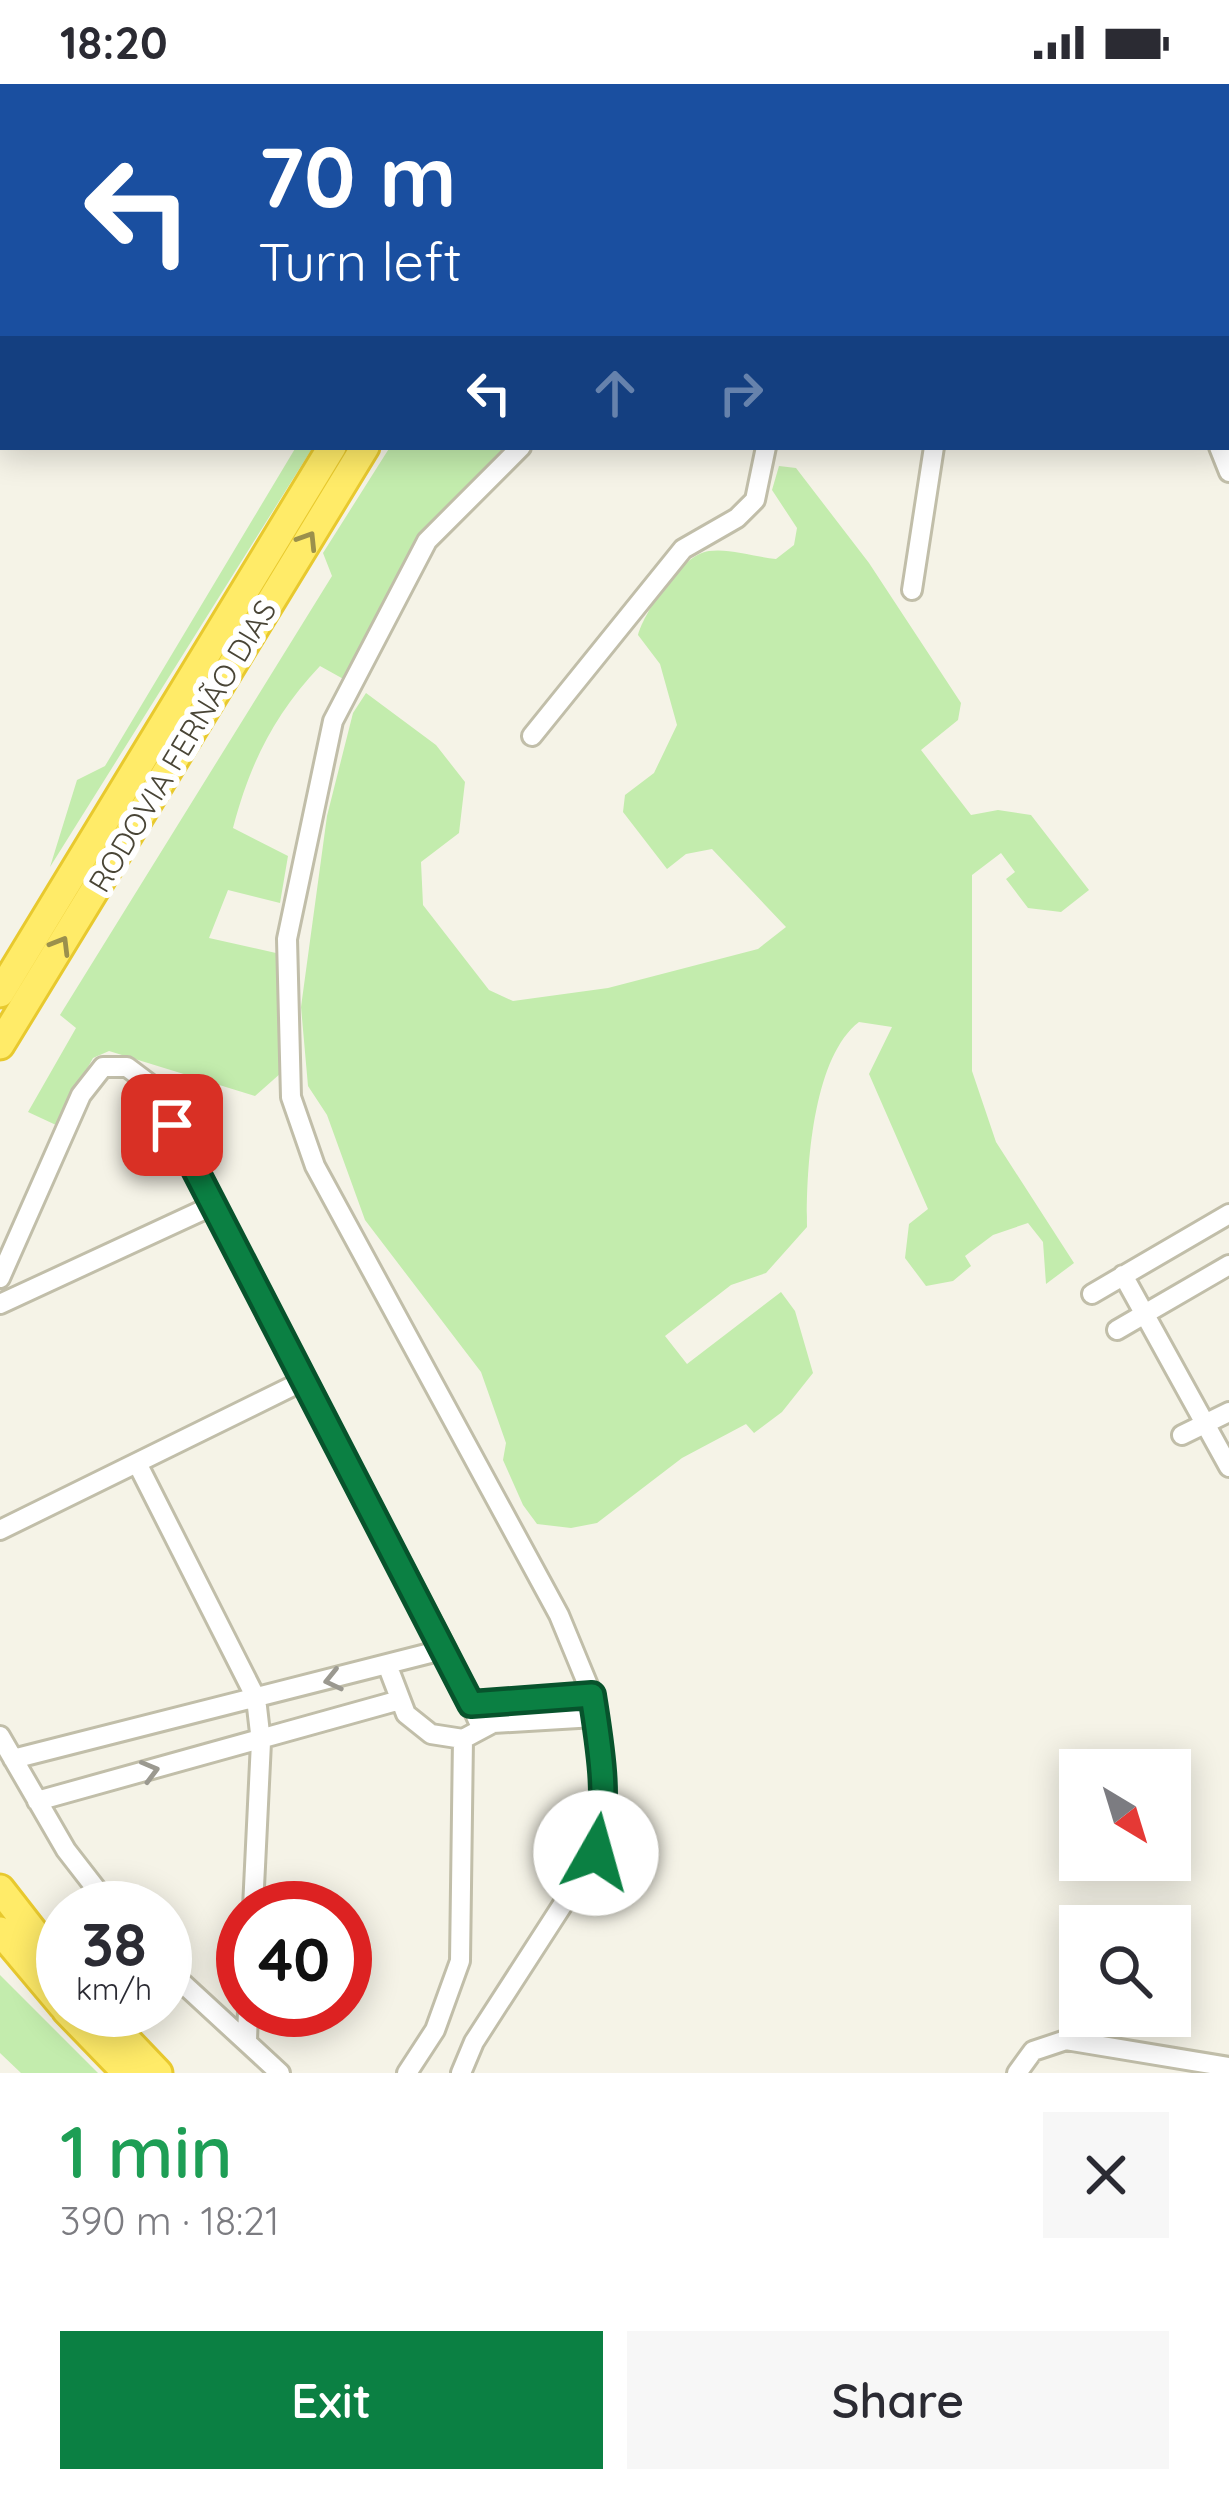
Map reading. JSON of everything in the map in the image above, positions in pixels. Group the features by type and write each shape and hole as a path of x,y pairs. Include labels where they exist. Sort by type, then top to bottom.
{"highway":[{"name":"RODOVIA FERNÃO DIAS","path":"0,993 330,450"},
{"name":"RODOVIA FERNÃO DIAS","path":"0,1045 363,450"},
{"path":"0,1889 36,1935"},
{"path":"0,1931 36,1974"},
{"path":"93,2037 127,2073"},
{"path":"124,2037 158,2073"}],"street":[{"path":"461,2073 474,2042 596,1853 604,1825 592,1695 559,1615 315,1166 291,1097 287,939 334,721 427,541 518,450"},
{"path":"532,736 683,549 737,518 755,500 765,450"},
{"path":"912,590 934,450"},
{"path":"0,1278 81,1095 103,1067 127,1067 151,1085 446,1649 481,1726"},
{"path":"0,1304 214,1205"},
{"path":"1092,1294 1229,1214"},
{"path":"1117,1330 1229,1265"},
{"path":"1123,1276 1227,1459"},
{"path":"0,1530 302,1381"},
{"path":"1182,1435 1229,1412"},
{"path":"137,1463 256,1698 261,1742 254,1881"},
{"path":"13,1759 446,1649"},
{"path":"388,1667 406,1714 431,1734 463,1739 481,1726 595,1717"},
{"path":"471,1704 592,1695"},
{"path":"37,1801 400,1700"},
{"path":"0,1736 66,1850 90,1881"},
{"path":"407,2073 435,2030 460,1961 463,1739"},
{"path":"192,1992 280,2073"},
{"path":"247,2037 247,2042"},
{"path":"1017,2073 1033,2051 1066,2040 1186,2066 1229,2067"}],"green space":[{"path":"294,450 311,450 50,867 77,780 105,766"},
{"path":"388,450 508,450 421,538 347,681 320,666 277,722 247,782 233,828 288,856 280,903 228,890 209,938 276,953 281,1073 255,1096 109,1051 93,1058 56,1125 28,1112 76,1028 60,1015 332,576 323,553"},
{"path":"779,466 796,468 869,563 961,703 958,720 921,750 971,815 998,810 1031,815 1089,890 1061,912 1028,908 1006,879 1015,872 1001,853 972,875 972,1071 996,1142 1074,1263 1046,1284 1043,1242 1028,1223 993,1235 965,1256 971,1266 953,1281 926,1286 905,1258 909,1224 928,1209 869,1074 892,1027 859,1022 843,1039 822,1088 811,1147 807,1227 766,1273 731,1285 665,1336 687,1364 781,1292 795,1311 813,1373 782,1412 754,1433 746,1424 682,1458 597,1523 571,1528 537,1524 503,1460 506,1443 481,1372 365,1220 327,1115 308,1086 301,1007 327,816 353,713 366,693 436,745 465,782 459,833 421,862 423,905 489,990 513,1001 608,988 758,949 786,927 712,849 686,854 667,869 623,812 625,795 654,773 677,725 660,664 638,635 642,625 666,585 698,554 725,551 776,559 794,545 797,528 772,490"},
{"path":"0,1975 36,2011 36,2037 62,2037 98,2073 21,2073 0,2053"}],"route":[{"path":"172,1125 471,1704 592,1695 604,1825 596,1853"}]}
